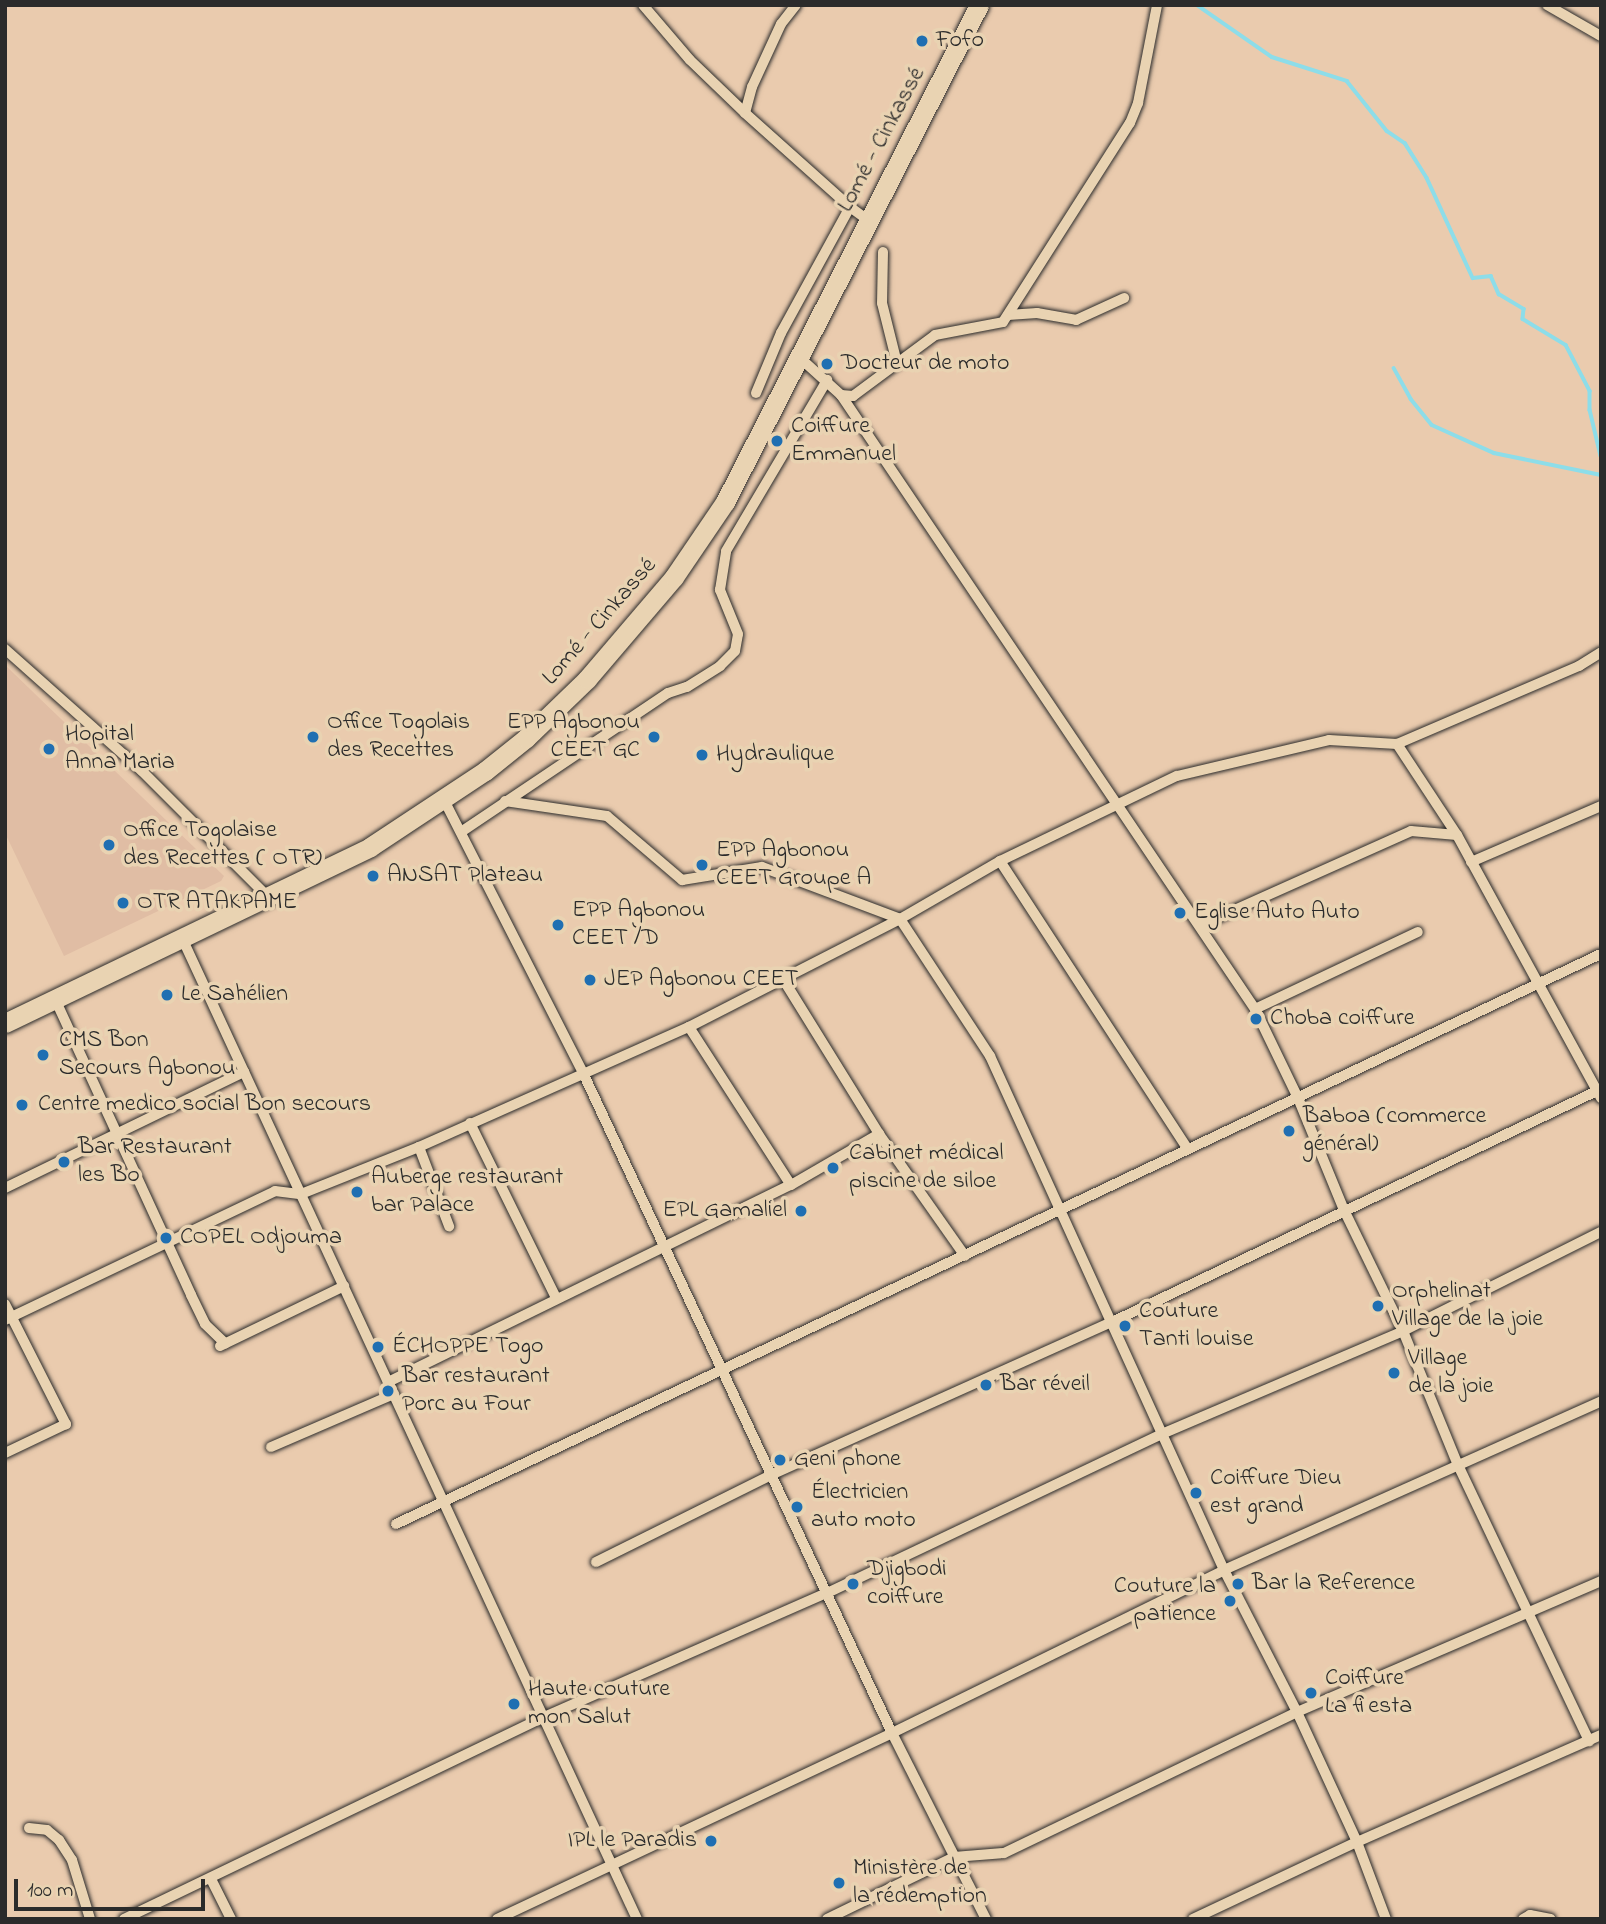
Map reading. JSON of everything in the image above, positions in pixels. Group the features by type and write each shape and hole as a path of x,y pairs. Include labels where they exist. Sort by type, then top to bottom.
{"highway":[{"name":"Lomé - Cinkassé","path":"5,1023 269,898 370,846 485,771 545,720 587,679 652,605 725,502 979,5"}],"street":[{"path":"643,5 690,60 745,113 850,207 868,219"},
{"path":"745,113 752,87 781,24 796,5"},
{"path":"841,396 853,396 935,335 1003,322 1130,123 1138,103 1157,5"},
{"path":"1547,5 1601,36"},
{"path":"756,393 780,333 850,207"},
{"path":"883,253 882,303 897,363"},
{"path":"1008,315 1037,313 1076,320 1124,298"},
{"path":"799,356 841,396 1201,925 1255,1009 1298,1098 1344,1210 1403,1331 1458,1465 1590,1741"},
{"path":"461,832 668,693 687,687 720,666 736,650 738,634 720,590 726,551 827,380"},
{"path":"5,649 142,771 269,898"},
{"path":"8,1319 275,1191 301,1194 419,1147 689,1027 900,919 1000,861 1177,776 1329,740 1397,744 1579,666 1601,652"},
{"path":"596,1562 771,1475 1110,1323 1344,1210 1600,1092 1457,835 1397,744"},
{"path":"444,800 584,1075 892,1733 986,1919"},
{"path":"505,801 607,816 682,880 762,867 900,919 990,1056 1224,1570 1297,1712 1357,1842 1386,1919"},
{"path":"1471,862 1601,806"},
{"path":"1201,925 1411,831 1457,835"},
{"path":"1000,861 1188,1149"},
{"path":"1255,1009 1418,932"},
{"path":"182,938 638,1919"},
{"path":"396,1524 720,1368 965,1256 1601,954"},
{"path":"783,979 879,1134 965,1256"},
{"path":"55,999 167,1245 205,1324 221,1345 344,1286"},
{"path":"689,1027 791,1185"},
{"path":"5,1188 244,1072"},
{"path":"470,1124 556,1298"},
{"path":"388,1382 791,1185 879,1134"},
{"path":"419,1147 449,1226"},
{"path":"124,1919 544,1717 827,1593 1162,1434 1403,1331 1601,1232"},
{"path":"5,1304 8,1319 66,1424 5,1453"},
{"path":"271,1447 394,1394"},
{"path":"497,1919 892,1733 1224,1570 1601,1401"},
{"path":"827,1919 954,1857 1004,1853 1297,1712 1601,1581"},
{"path":"1193,1919 1357,1842 1601,1735"},
{"path":"29,1828 47,1830 59,1840 72,1860 90,1919"},
{"path":"211,1879 231,1919"},
{"path":"1522,1919 1530,1915 1551,1919"}],"shaded area":[{"name":"Hopital Anna Maria","path":"5,665 224,876 221,881 64,956 5,833"}],"waterway":[{"path":"1197,5 1272,57 1347,81 1387,131 1405,143 1427,178 1473,278 1491,276 1499,294 1524,309 1523,319 1566,345 1590,391 1590,410 1601,456"},
{"path":"1394,368 1411,399 1432,425 1494,453 1601,475"}],"place":[{"name":"Fofo","path":"922,41"},
{"name":"Docteur de moto","path":"827,364"},
{"name":"Coiffure Emmanuel","path":"777,441"},
{"name":"Office Togolais des Recettes","path":"313,737"},
{"name":"EPP Agbonou CEET GC","path":"654,737"},
{"name":"Hopital Anna Maria","path":"49,749"},
{"name":"Hydraulique","path":"702,755"},
{"name":"Office Togolaise des Recettes ( OTR)","path":"109,845"},
{"name":"EPP Agbonou CEET Groupe A","path":"702,865"},
{"name":"ANSAT Plateau","path":"373,876"},
{"name":"OTR ATAKPAME","path":"123,903"},
{"name":"Eglise Auto Auto","path":"1180,913"},
{"name":"EPP Agbonou CEET /D","path":"558,925"},
{"name":"JEP Agbonou CEET","path":"590,980"},
{"name":"Le Sahélien","path":"167,995"},
{"name":"Choba coiffure","path":"1256,1019"},
{"name":"CMS Bon Secours Agbonou","path":"43,1055"},
{"name":"Centre medico social Bon secours","path":"22,1105"},
{"name":"Baboa (commerce général)","path":"1289,1131"},
{"name":"Bar Restaurant les Bo","path":"64,1162"},
{"name":"Cabinet médical piscine de siloe","path":"833,1168"},
{"name":"Auberge restaurant bar Palace","path":"357,1192"},
{"name":"EPL Gamaliel","path":"801,1211"},
{"name":"COPEL Odjouma","path":"166,1238"},
{"name":"Orphelinat Village de la joie","path":"1378,1306"},
{"name":"Couture Tanti louise","path":"1125,1326"},
{"name":"ÉCHOPPE Togo","path":"378,1347"},
{"name":"Village de la joie","path":"1394,1373"},
{"name":"Bar réveil","path":"986,1385"},
{"name":"Bar restaurant Porc au Four","path":"388,1391"},
{"name":"Geni phone","path":"780,1460"},
{"name":"Coiffure Dieu est grand","path":"1196,1493"},
{"name":"Électricien auto moto","path":"797,1507"},
{"name":"Djigbodi coiffure","path":"853,1584"},
{"name":"Bar la Reference","path":"1238,1584"},
{"name":"Couture la patience","path":"1230,1601"},
{"name":"Coiffure La fiesta","path":"1311,1693"},
{"name":"Haute couture mon Salut","path":"514,1704"},
{"name":"IPL le Paradis","path":"711,1841"},
{"name":"Ministère de la rédemption","path":"839,1883"}]}
